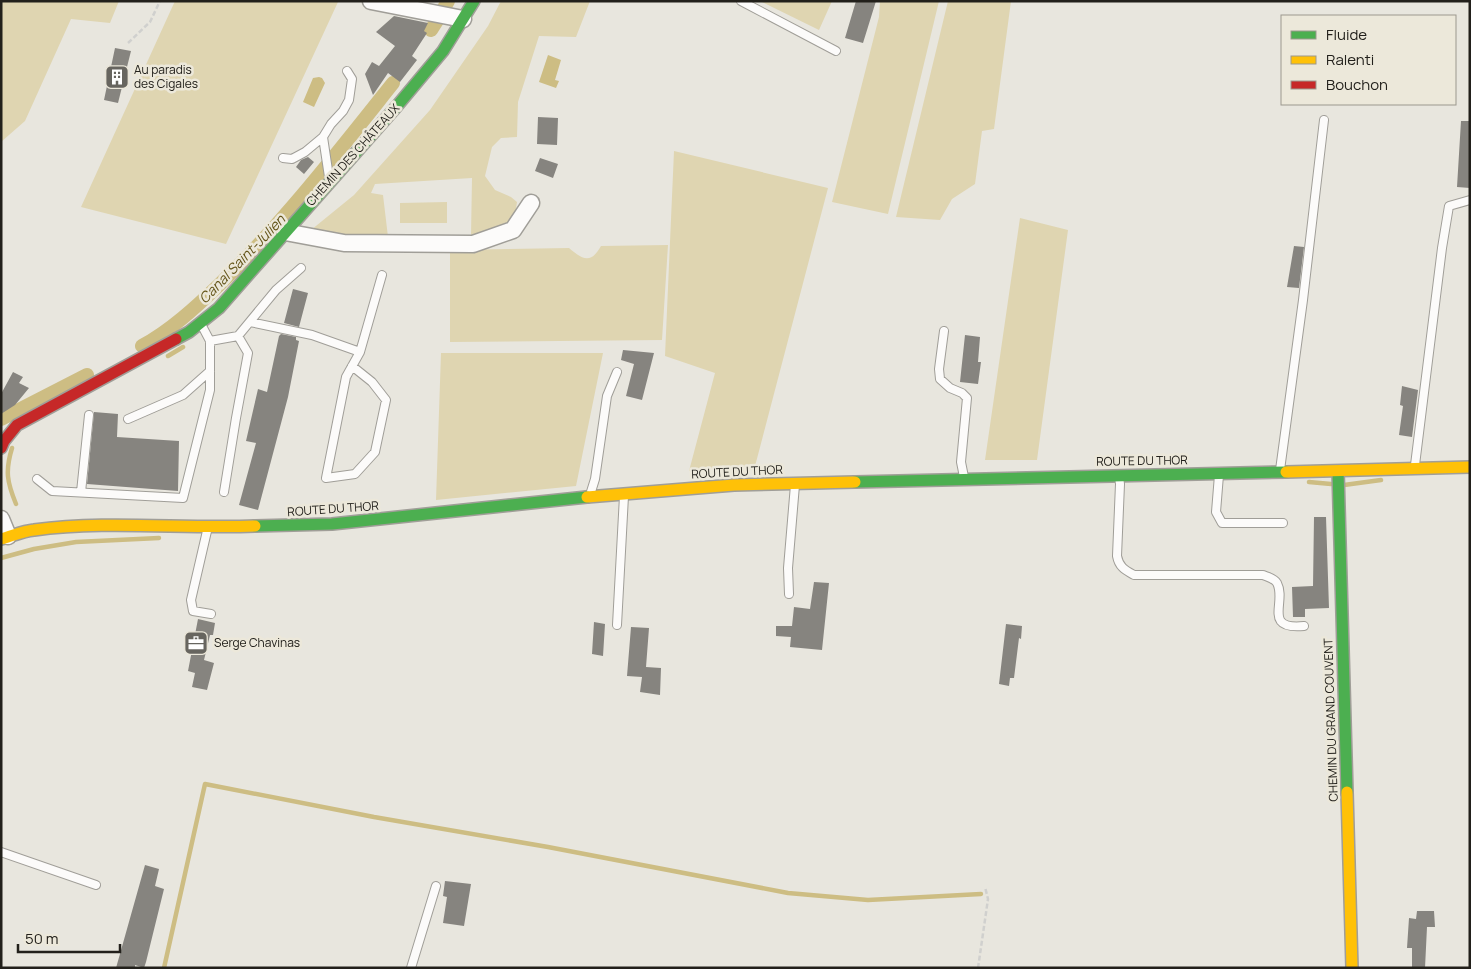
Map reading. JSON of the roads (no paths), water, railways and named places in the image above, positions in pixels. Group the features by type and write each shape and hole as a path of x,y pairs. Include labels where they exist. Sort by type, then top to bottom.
{"street":[{"path":"371,1 463,19"},
{"name":"CHEMIN DES CHÂTEAUX","path":"1,448 4,441 17,425 189,332 219,308 444,50 474,1"},
{"path":"285,232 344,243 474,244 513,230 532,203"},
{"name":"ROUTE DU THOR","path":"5,538 32,530 86,525 208,528 332,524 734,484 1470,467"},
{"name":"CHEMIN DU GRAND COUVENT","path":"1338,471 1352,968"},
{"path":"1,519 5,538"}],"lane":[{"path":"740,1 836,51"},
{"path":"283,158 292,159 305,152 323,137 331,124 343,112 348,100 352,79 347,71"},
{"path":"1280,472 1324,120"},
{"path":"323,137 330,182"},
{"path":"1414,468 1449,206 1470,200"},
{"path":"210,341 238,336 276,290 301,268"},
{"path":"352,366 372,382 386,400 375,452 355,474 326,478 346,377 352,366 360,352 382,275"},
{"path":"250,322 312,335 360,352"},
{"path":"37,479 52,491 183,498 210,390 210,341 200,323"},
{"path":"944,330 939,369 940,379 950,388 962,393 967,398 961,462 964,479"},
{"path":"224,492 248,353 238,336"},
{"path":"128,419 183,395 210,371"},
{"path":"590,497 595,479 607,396 617,372"},
{"path":"81,492 89,415"},
{"path":"1219,473 1216,512 1222,523 1283,523"},
{"path":"1118,476 1120,484 1117,556 1119,564 1125,570 1134,575 1263,575 1276,582 1279,617 1285,624 1291,627 1304,626"},
{"path":"789,594 788,568 792,500 795,483"},
{"path":"617,625 624,494"},
{"path":"208,528 191,600 193,611 211,614"},
{"path":"1,852 96,886"},
{"path":"411,968 436,886"}],"waterway":[{"name":"Canal Saint-Julien","path":"444,8 448,1"},
{"name":"Canal Saint-Julien","path":"431,30 438,19"},
{"name":"Canal Saint-Julien","path":"142,346 182,318 243,261 309,187 393,83"},
{"path":"168,356 183,347"},
{"name":"Canal Saint-Julien","path":"1,419 87,375"},
{"path":"12,448 8,463 8,476 16,504"},
{"path":"1344,485 1381,480"},
{"path":"1309,482 1331,484"},
{"path":"1,558 34,549 76,542 159,538"},
{"path":"164,968 205,784 788,893 868,900 981,894"}],"place":[{"name":"Au paradis des Cigales","path":"117,77"},
{"name":"Serge Chavinas","path":"196,643"}]}
